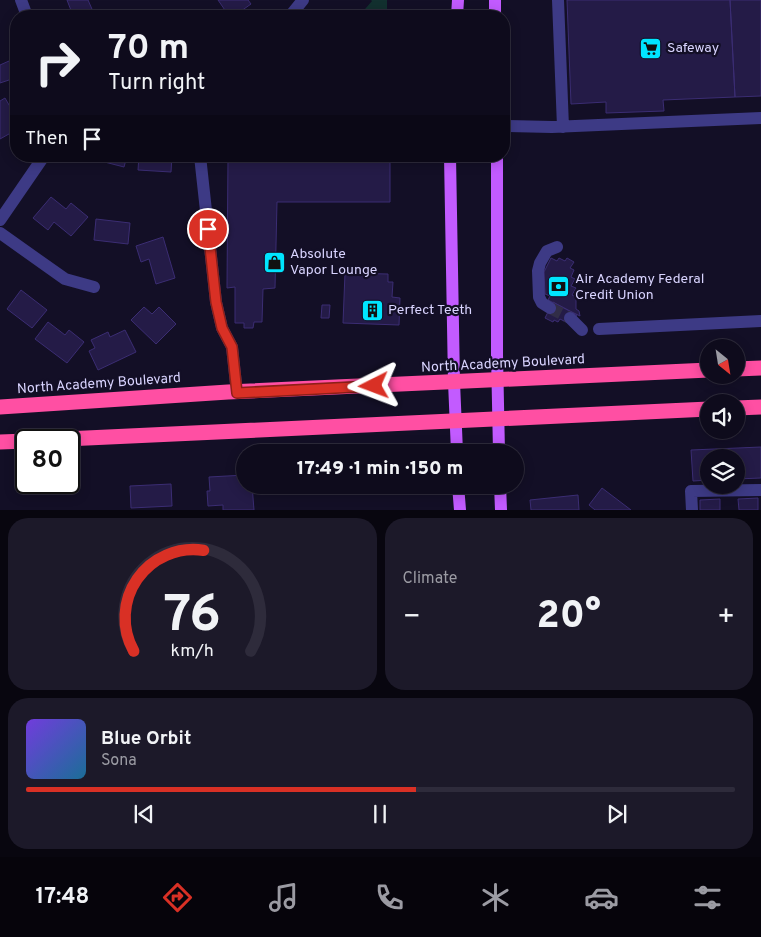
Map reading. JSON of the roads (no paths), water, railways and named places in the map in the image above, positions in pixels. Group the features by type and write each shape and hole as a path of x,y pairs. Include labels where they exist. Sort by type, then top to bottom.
{"highway":[{"path":"745,368 761,368"},
{"name":"North Academy Boulevard","path":"0,407 237,393 700,370"},
{"path":"745,408 761,407"},
{"path":"80,438 700,409"},
{"path":"0,442 15,441"}],"main road":[{"path":"450,162 457,444"},
{"path":"497,162 499,444"},
{"path":"459,494 460,510"},
{"path":"501,494 502,510"}],"street":[{"path":"558,0 563,127"},
{"path":"510,126 563,127 761,118"},
{"path":"0,220 40,162"},
{"path":"201,162 216,302 222,328 232,347 237,393"},
{"path":"0,233 66,279 94,287"},
{"path":"550,308 542,303 539,297 538,271 547,251 557,247"},
{"path":"570,318 582,330"},
{"path":"599,329 761,320"},
{"path":"692,510 691,491 761,490"}],"tunnel":[{"path":"550,308 570,318"}],"place":[{"name":"Safeway","path":"651,48"},
{"name":"Absolute Vapor Lounge","path":"274,262"},
{"name":"Air Academy Federal Credit Union","path":"559,287"},
{"name":"Perfect Teeth","path":"372,310"}]}
